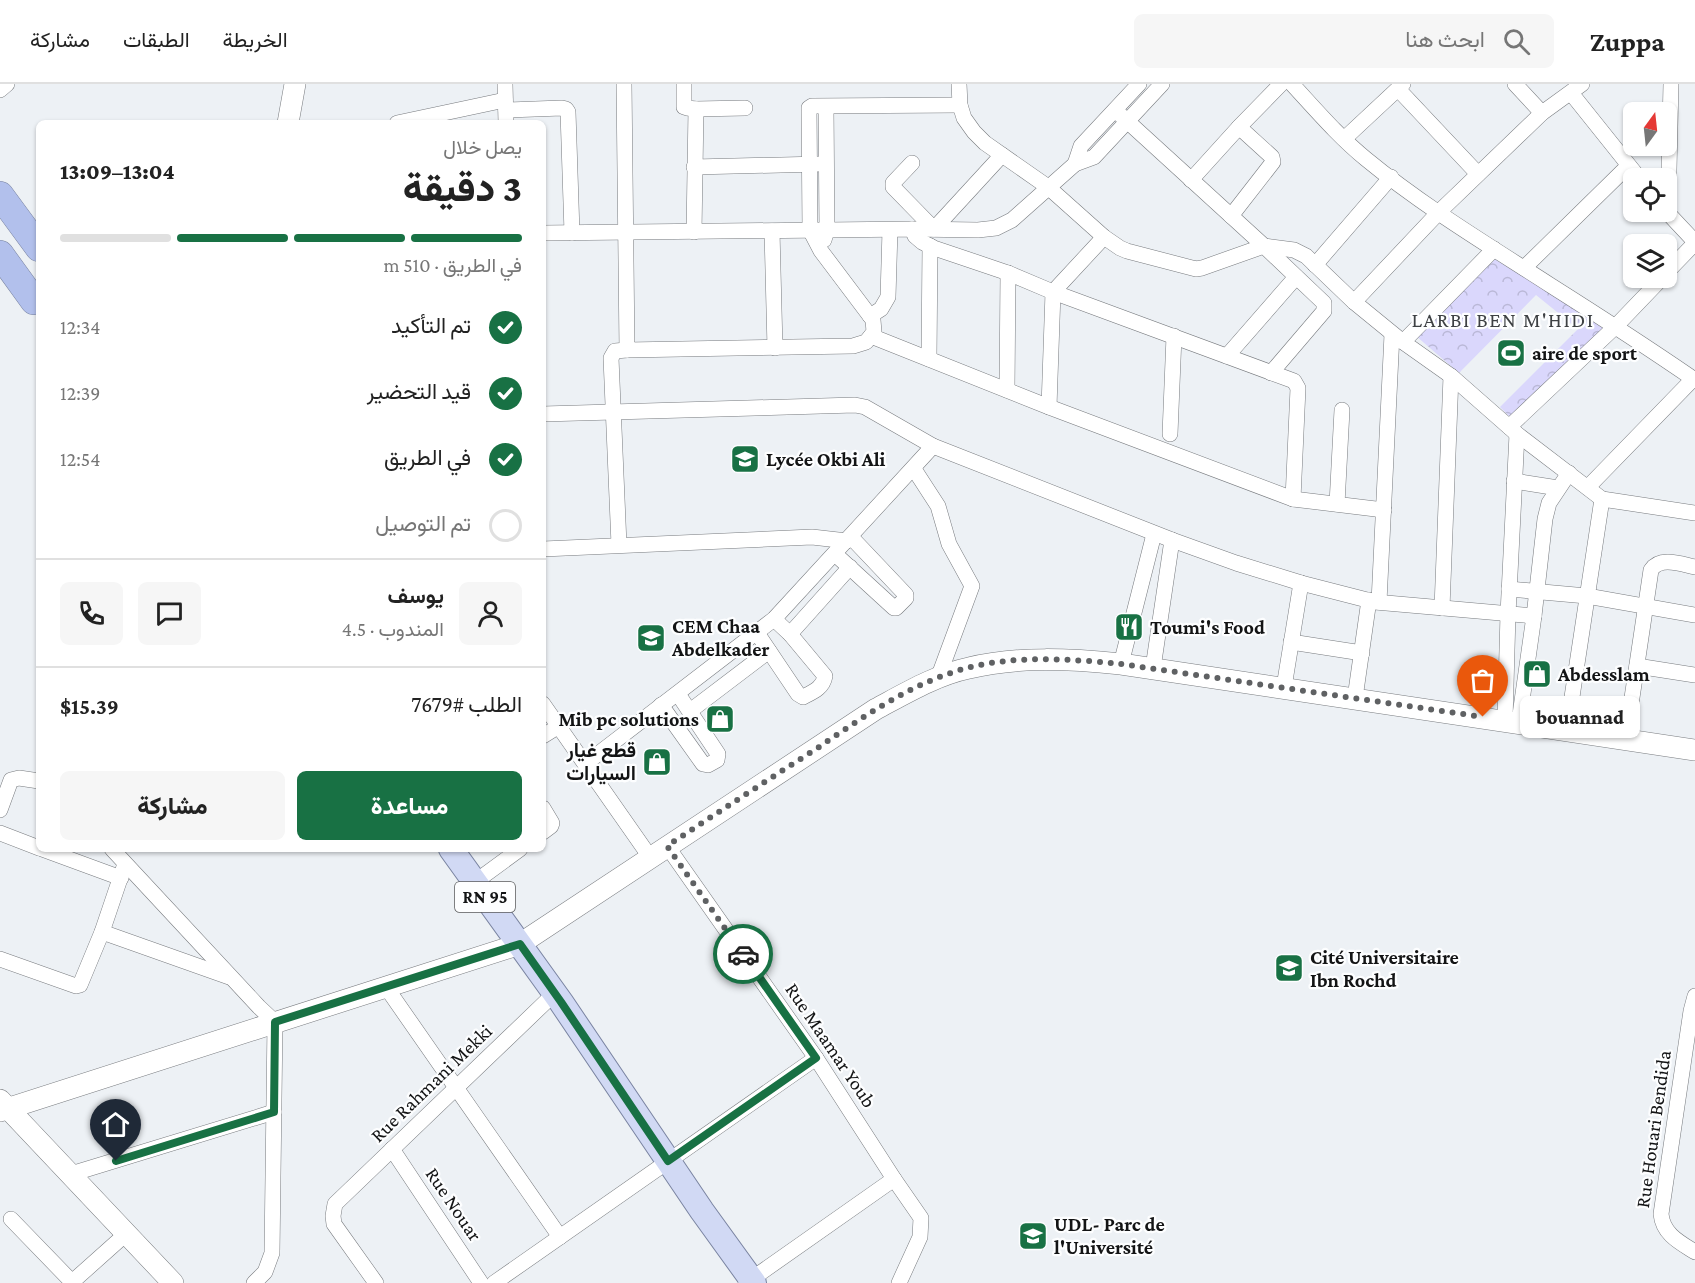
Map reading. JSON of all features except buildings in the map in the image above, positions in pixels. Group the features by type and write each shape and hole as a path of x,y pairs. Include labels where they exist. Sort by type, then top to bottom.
{"highway":[{"path":"0,195 36,244"},
{"path":"0,254 36,295"}],"main road":[{"path":"289,120 295,84"},
{"path":"3,1106 40,1099 520,944 876,709 926,682 968,668 1011,661 1076,660 1121,664 1695,750"},
{"name":"RN 95","path":"453,852 520,944"},
{"path":"520,944 750,1282"},
{"path":"3,1106 71,1174 173,1283"}],"street":[{"path":"0,90 7,84"},
{"path":"504,84 506,111"},
{"path":"624,84 627,350"},
{"path":"684,84 684,106 687,108 745,108"},
{"path":"959,84 960,105 964,118 974,132 1048,187 1104,237 1120,248 1196,269 1263,246 1294,250 1306,256 1354,302 1397,338 1451,376 1513,431 1602,499 1695,513"},
{"path":"1075,164 1081,146 1139,84"},
{"path":"546,233 996,228 1012,220 1075,164 1094,157 1162,84"},
{"path":"1191,180 1281,84"},
{"path":"1292,84 1344,140 1438,212 1694,379 1588,487"},
{"path":"1515,84 1542,113"},
{"path":"1668,168 1671,84"},
{"path":"1344,140 1400,86 1478,174"},
{"path":"1354,302 1438,212 1542,113 1576,88 1629,166 1524,268"},
{"path":"619,546 612,354 616,350 853,346 866,342 874,332 874,324 870,316 821,251 810,230 809,108 811,106 960,105"},
{"path":"821,251 827,230 826,106"},
{"path":"424,120 506,111 562,108 567,111 572,233"},
{"path":"694,232 696,109"},
{"path":"1115,110 1324,303 1324,310 1271,373"},
{"path":"1231,216 1273,162 1272,157 1239,127"},
{"path":"934,229 1002,155"},
{"path":"912,163 893,183 893,187 934,229"},
{"path":"694,167 827,164"},
{"path":"1315,265 1391,177"},
{"path":"1676,222 1695,242 1677,261"},
{"path":"912,229 915,236 930,246 1008,273 1053,292 1294,381 1298,388 1293,499"},
{"path":"870,316 881,309 888,297 890,230"},
{"path":"772,231 775,348"},
{"path":"1048,407 1053,292 1104,237"},
{"path":"928,359 930,246"},
{"path":"1354,698 1374,601 1384,510 1397,338 1494,249"},
{"path":"1007,390 1008,273"},
{"path":"1227,356 1296,277"},
{"path":"1512,722 1508,615 1514,481 1513,431 1652,288"},
{"path":"871,336 1048,407 1293,499 1384,510"},
{"path":"1170,434 1174,336"},
{"path":"1442,608 1451,376"},
{"path":"546,414 855,405 874,410 933,446 1154,534 1236,563 1301,583 1374,601 1534,616"},
{"path":"1337,504 1342,410"},
{"path":"585,764 774,620 933,446"},
{"path":"914,469 938,506 949,544 972,586 939,678"},
{"path":"1512,722 1534,616 1545,519 1549,503 1569,473"},
{"path":"1514,481 1558,488"},
{"path":"1567,730 1602,499"},
{"path":"1121,664 1154,534"},
{"path":"546,549 812,537 849,539 906,595 906,598 897,608 894,608 835,554"},
{"path":"1153,668 1172,540"},
{"path":"1626,738 1651,570 1655,564 1668,562 1695,567"},
{"path":"790,634 850,567"},
{"path":"1284,687 1301,583"},
{"path":"1509,589 1587,596 1695,615"},
{"path":"757,633 800,696 818,688 825,676 790,634 774,620"},
{"path":"1291,642 1362,653"},
{"path":"690,711 769,651"},
{"path":"1636,666 1695,675"},
{"path":"662,705 703,764 708,765 717,759 718,754 678,694"},
{"name":"Rue Maamar Youb","path":"546,708 585,764 658,851 816,1058 921,1218 920,1237 898,1283"},
{"path":"546,734 559,726"},
{"path":"0,810 11,780 15,778 36,781"},
{"path":"546,813 552,823 546,830"},
{"path":"0,834 36,846"},
{"path":"55,852 123,871"},
{"path":"114,852 123,871 275,1022 272,1253 265,1272 254,1283"},
{"path":"475,882 516,852"},
{"path":"0,959 79,986 102,932 123,871"},
{"path":"102,932 231,978"},
{"path":"386,987 560,1237"},
{"name":"Rue Rahmani Mekki","path":"376,1283 334,1224 335,1204 555,993"},
{"name":"Rue Houari Bendida","path":"1695,996 1660,1214 1666,1231 1695,1252"},
{"path":"494,1283 816,1058"},
{"path":"71,1174 274,1112"},
{"name":"Rue Nouar","path":"392,1149 481,1283"},
{"path":"750,1282 894,1179"},
{"path":"11,1219 72,1282 127,1233"}],"green space":[{"path":"1495,259 1605,326 1510,417 1500,407 1578,329 1536,295 1459,373 1416,336"}],"way so far":[{"path":"743,954 667,846 876,709 926,682 968,668 1011,661 1076,660 1121,664 1483,717"}],"place":[{"name":"aire de sport","path":"1511,353"},
{"name":"Lycée Okbi Ali","path":"745,459"},
{"name":"Toumi's Food","path":"1129,627"},
{"name":"CEM Chaa Abdelkader","path":"651,638"},
{"name":"Abdesslam","path":"1537,674"},
{"name":"bouannad","path":"1483,717"},
{"name":"Mib pc solutions","path":"720,719"},
{"name":"قطع غيار السيارات","path":"657,762"},
{"name":"Cité Universitaire Ibn Rochd","path":"1289,968"},
{"name":"UDL- Parc de l'Université","path":"1033,1236"}],"district":[{"name":"LARBI BEN M'HIDI","path":"1503,320"}],"route":[{"path":"116,1161 274,1112 275,1022 520,944 668,1161 816,1058 743,954"}]}
